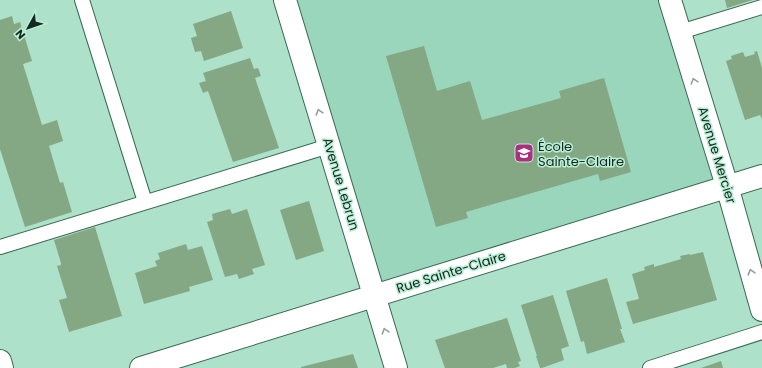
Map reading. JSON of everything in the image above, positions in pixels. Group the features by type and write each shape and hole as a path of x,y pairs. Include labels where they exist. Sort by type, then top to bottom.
{"street":[{"name":"Avenue Lebrun","path":"285,0 396,368"},
{"name":"Avenue Mercier","path":"670,0 727,186 762,310"},
{"name":"Rue Sainte-Claire","path":"141,368 762,176"},
{"path":"0,361 2,368"}],"lane":[{"path":"82,0 145,202"},
{"path":"680,32 762,7"},
{"path":"0,247 329,146"},
{"path":"650,368 762,332"}],"shaded area":[{"name":"École Sainte-Claire","path":"285,0 670,0 727,186 375,295"}],"building":[{"path":"725,0 753,0 727,8"},
{"path":"231,11 243,48 204,61 201,51 195,52 191,38 197,36 193,24"},
{"path":"12,16 14,24 20,22 32,61 23,64 42,125 57,120 63,141 49,146 60,183 63,182 72,212 25,227 0,149 0,20"},
{"path":"424,46 437,91 470,81 482,120 561,98 559,91 604,78 631,172 600,181 598,174 466,212 468,218 436,227 386,56"},
{"path":"757,51 762,68 762,119 760,115 745,120 726,61 732,59 731,56 743,52 745,57 755,54 754,52"},
{"path":"250,58 254,69 258,68 261,76 255,78 279,148 233,162 208,91 203,93 199,83 206,81 203,73"},
{"path":"309,201 324,251 296,260 280,210"},
{"path":"230,209 232,214 247,209 265,265 252,269 254,274 239,279 237,274 225,277 207,222 213,220 212,214"},
{"path":"95,227 122,316 69,332 59,300 67,298 57,266 61,265 61,263 54,240"},
{"path":"186,244 188,250 202,246 213,280 189,287 190,291 144,304 135,273 157,266 155,261 160,259 158,253"},
{"path":"703,252 717,300 633,324 626,302 639,299 632,274 645,270 644,267 654,264 654,267 681,259 680,256"},
{"path":"607,278 622,329 620,329 625,342 587,354 584,341 581,342 566,291"},
{"path":"553,295 569,346 561,349 564,360 540,368 521,305"},
{"path":"507,318 521,361 518,362 520,366 515,368 507,368 506,364 493,368 445,368 435,340"},
{"path":"353,354 358,368 301,368 301,367"},
{"path":"721,361 723,368 701,368"}],"place":[{"name":"École Sainte-Claire","path":"524,153"}]}
